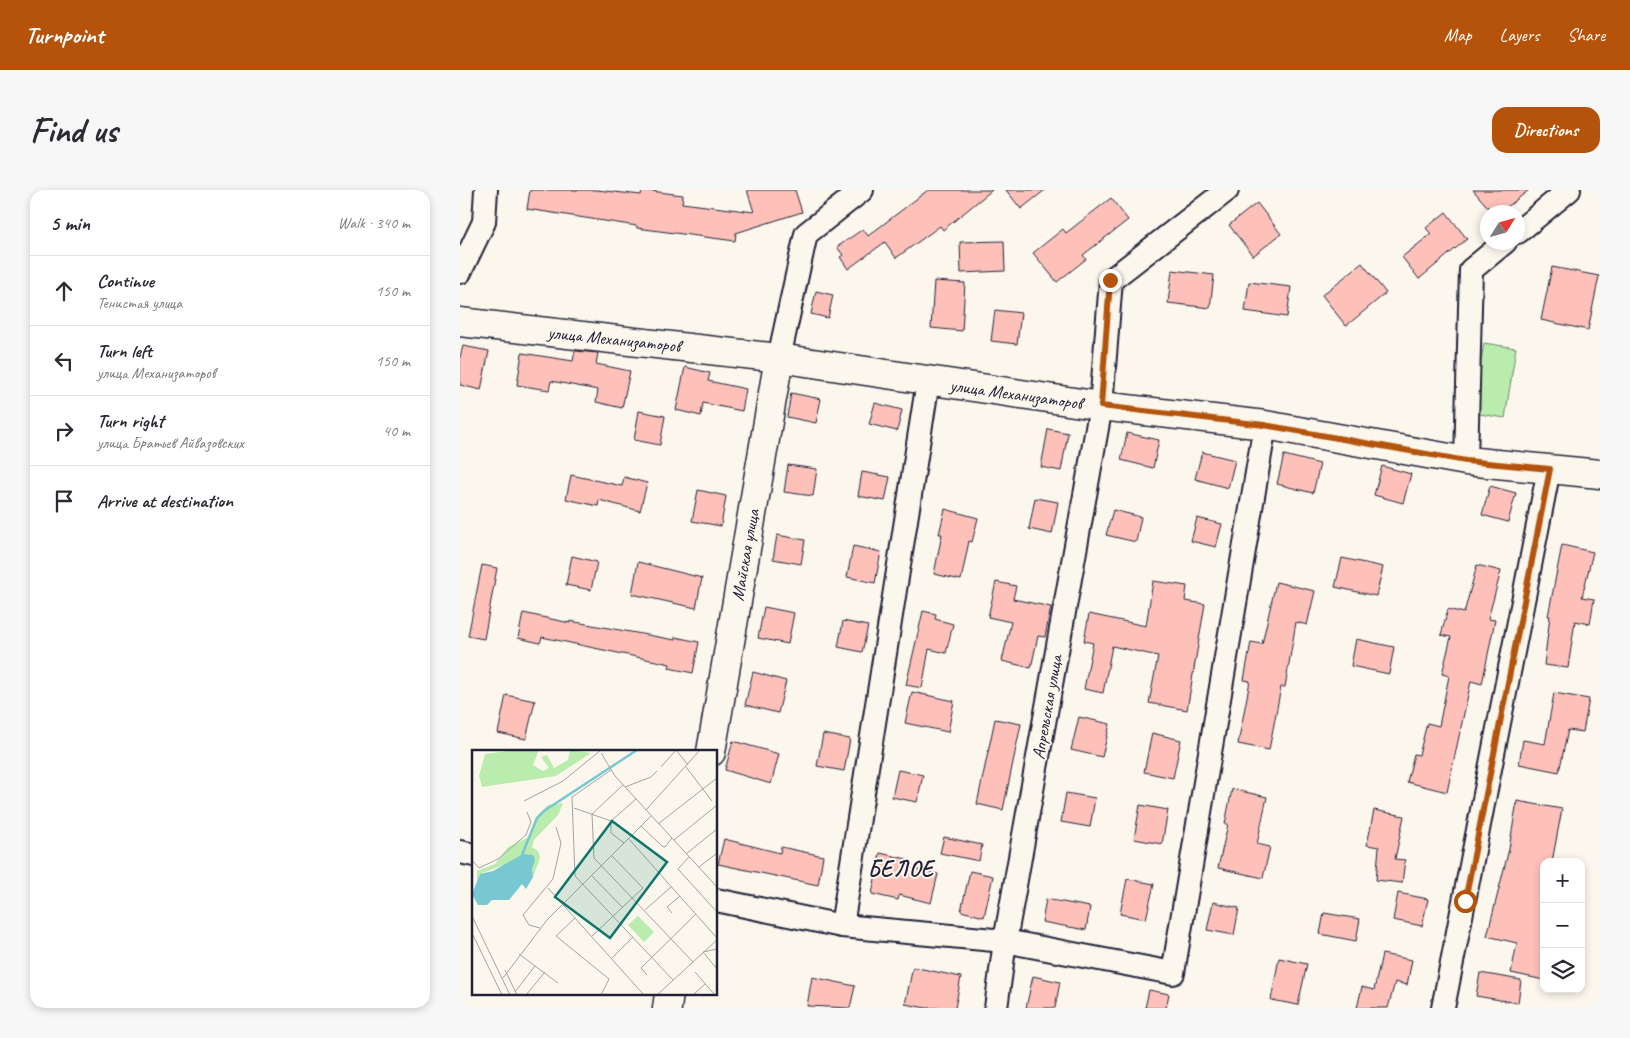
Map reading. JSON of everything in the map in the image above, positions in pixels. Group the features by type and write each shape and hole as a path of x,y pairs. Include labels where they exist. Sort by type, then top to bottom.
{"street":[{"path":"460,272 484,222 486,190"},
{"path":"779,358 806,234 862,190"},
{"name":"Апрельская улица","path":"996,1008 1005,941 1101,406 1110,280 1227,190"},
{"path":"1525,226 1570,190"},
{"path":"1466,461 1471,270 1495,250"},
{"name":"улица Механизаторов","path":"460,322 779,358 928,382 1101,406 1264,425 1466,461 1600,474"},
{"name":"Майская улица","path":"711,750 779,358"},
{"path":"842,926 928,382"},
{"path":"718,900 842,926 1005,941 1173,973 1264,425"},
{"path":"1443,1008 1550,469"}],"green space":[{"path":"1484,343 1516,348 1505,418 1473,413"}],"building":[{"path":"530,190 597,190 641,195 642,190 683,195 682,203 754,212 747,190 795,190 802,212 736,233 735,241 637,228 637,226 527,209"},
{"path":"928,190 992,190 943,230 940,226 896,258 885,242 848,269 840,257 843,255 837,247 863,229 868,236"},
{"path":"1006,190 1045,190 1021,209"},
{"path":"1473,190 1529,190 1510,205 1486,205"},
{"path":"1111,198 1128,220 1083,255 1086,259 1057,282 1033,253 1063,229 1066,233"},
{"path":"1257,203 1281,234 1253,256 1229,225"},
{"path":"1446,212 1467,239 1419,279 1402,257 1431,234 1426,228"},
{"path":"1004,241 1005,271 961,273 960,242"},
{"path":"1362,263 1386,293 1346,326 1322,295"},
{"path":"1552,267 1599,276 1588,330 1541,320"},
{"path":"1172,270 1214,275 1210,308 1168,303"},
{"path":"934,281 965,283 962,331 931,328"},
{"path":"1249,282 1291,287 1287,317 1245,311"},
{"path":"816,291 833,295 828,318 811,314"},
{"path":"995,310 1021,313 1017,344 991,341"},
{"path":"463,346 489,351 481,390 460,385 460,357"},
{"path":"575,351 598,353 596,364 630,371 622,408 596,402 598,390 551,381 549,390 517,385 522,353 573,361"},
{"path":"685,367 710,373 708,381 746,389 742,411 703,403 701,416 676,410"},
{"path":"791,393 821,399 816,423 787,417"},
{"path":"875,403 902,410 897,431 869,424"},
{"path":"639,411 665,416 660,445 634,440"},
{"path":"1048,429 1068,433 1061,471 1041,467"},
{"path":"1127,433 1159,440 1153,468 1121,460"},
{"path":"1202,452 1235,460 1228,488 1195,479"},
{"path":"1284,455 1320,464 1313,493 1277,484"},
{"path":"788,465 817,469 813,496 784,492"},
{"path":"1382,466 1411,474 1403,503 1374,495"},
{"path":"862,472 890,477 885,501 858,496"},
{"path":"571,475 622,486 624,477 647,483 640,511 599,500 598,506 566,499"},
{"path":"1490,486 1516,493 1508,522 1482,515"},
{"path":"698,490 726,496 721,526 692,521"},
{"path":"1035,498 1058,502 1052,534 1029,529"},
{"path":"945,509 978,518 972,542 969,541 961,580 934,574 942,534 939,534"},
{"path":"1113,510 1141,517 1136,542 1106,535"},
{"path":"1197,518 1222,524 1216,547 1191,541"},
{"path":"777,535 805,540 801,564 773,559"},
{"path":"1562,545 1593,552 1582,597 1594,599 1590,624 1575,621 1568,668 1544,665 1550,616 1548,616"},
{"path":"853,546 881,552 875,583 847,577"},
{"path":"572,556 597,562 591,590 566,585"},
{"path":"1342,558 1383,567 1376,596 1335,587"},
{"path":"638,562 702,578 696,608 632,594"},
{"path":"482,565 497,568 484,639 468,636"},
{"path":"1477,565 1501,571 1488,619 1495,620 1482,684 1471,681 1447,792 1407,782 1414,754 1419,755 1427,723 1439,726 1449,676 1442,674 1451,637 1441,635 1448,609 1464,613"},
{"path":"1153,581 1187,586 1185,601 1205,604 1187,710 1149,703 1158,656 1112,646 1103,693 1084,689 1093,643 1084,641 1089,614 1146,626"},
{"path":"996,582 1016,586 1013,599 1051,607 1045,637 1038,636 1031,668 1002,661 1011,622 988,617"},
{"path":"1276,582 1315,591 1307,625 1296,622 1285,687 1281,687 1269,750 1238,744 1250,681 1244,680 1251,642 1262,644"},
{"path":"764,607 794,613 788,644 758,638"},
{"path":"923,611 936,614 935,619 953,624 946,653 929,649 922,688 906,685"},
{"path":"523,613 570,623 570,621 675,640 675,637 699,642 693,673 669,668 670,664 542,637 540,643 518,638"},
{"path":"843,621 868,626 862,652 838,647"},
{"path":"1356,639 1394,647 1389,674 1351,666"},
{"path":"753,672 786,681 778,713 745,705"},
{"path":"912,692 954,701 948,732 905,723"},
{"path":"1554,693 1589,699 1583,732 1568,730 1559,772 1519,764 1523,740 1545,744"},
{"path":"506,695 535,701 526,739 498,733"},
{"path":"1079,717 1110,724 1102,757 1071,750"},
{"path":"995,719 1021,724 1003,810 977,804"},
{"path":"1152,733 1181,740 1173,778 1144,772"},
{"path":"823,734 850,739 844,771 817,766"},
{"path":"733,741 779,754 771,784 725,770"},
{"path":"898,770 923,775 917,802 892,797"},
{"path":"1232,789 1267,797 1257,844 1270,847 1263,878 1218,868 1228,824 1225,824"},
{"path":"1066,793 1095,798 1090,827 1061,822"},
{"path":"1517,801 1562,809 1553,858 1540,858 1540,979 1511,973 1517,943 1487,936 1509,849"},
{"path":"1140,805 1168,810 1162,844 1134,839"},
{"path":"1374,810 1404,816 1395,859 1405,860 1402,883 1376,880 1379,847 1367,845"},
{"path":"944,837 982,845 979,861 940,853"},
{"path":"724,839 780,853 781,847 823,856 818,885 718,864"},
{"path":"880,853 907,859 905,867 938,874 931,903 899,895 898,900 872,894"},
{"path":"970,871 993,876 984,917 961,911"},
{"path":"1127,879 1154,884 1146,919 1120,914"},
{"path":"1398,893 1428,899 1422,926 1393,920"},
{"path":"1046,899 1090,907 1086,930 1042,922"},
{"path":"1213,902 1239,908 1234,935 1207,930"},
{"path":"1324,913 1360,919 1356,941 1320,934"},
{"path":"1382,954 1412,960 1407,985 1395,982 1388,1008 1357,1008 1362,987 1374,990"},
{"path":"1279,958 1307,964 1298,1005 1271,1000"},
{"path":"913,967 961,977 955,1008 926,1008 905,1004"},
{"path":"1480,973 1521,980 1518,1003 1476,996"},
{"path":"1033,976 1060,982 1055,1008 1026,1008"},
{"path":"812,977 855,986 850,1008 807,1006"},
{"path":"1149,990 1169,994 1166,1008 1145,1008"}],"district":[{"name":"БЕЛОЕ","path":"901,868"}],"route":[{"path":"1110,280 1101,406 1264,425 1466,461 1550,469 1465,901"}]}
